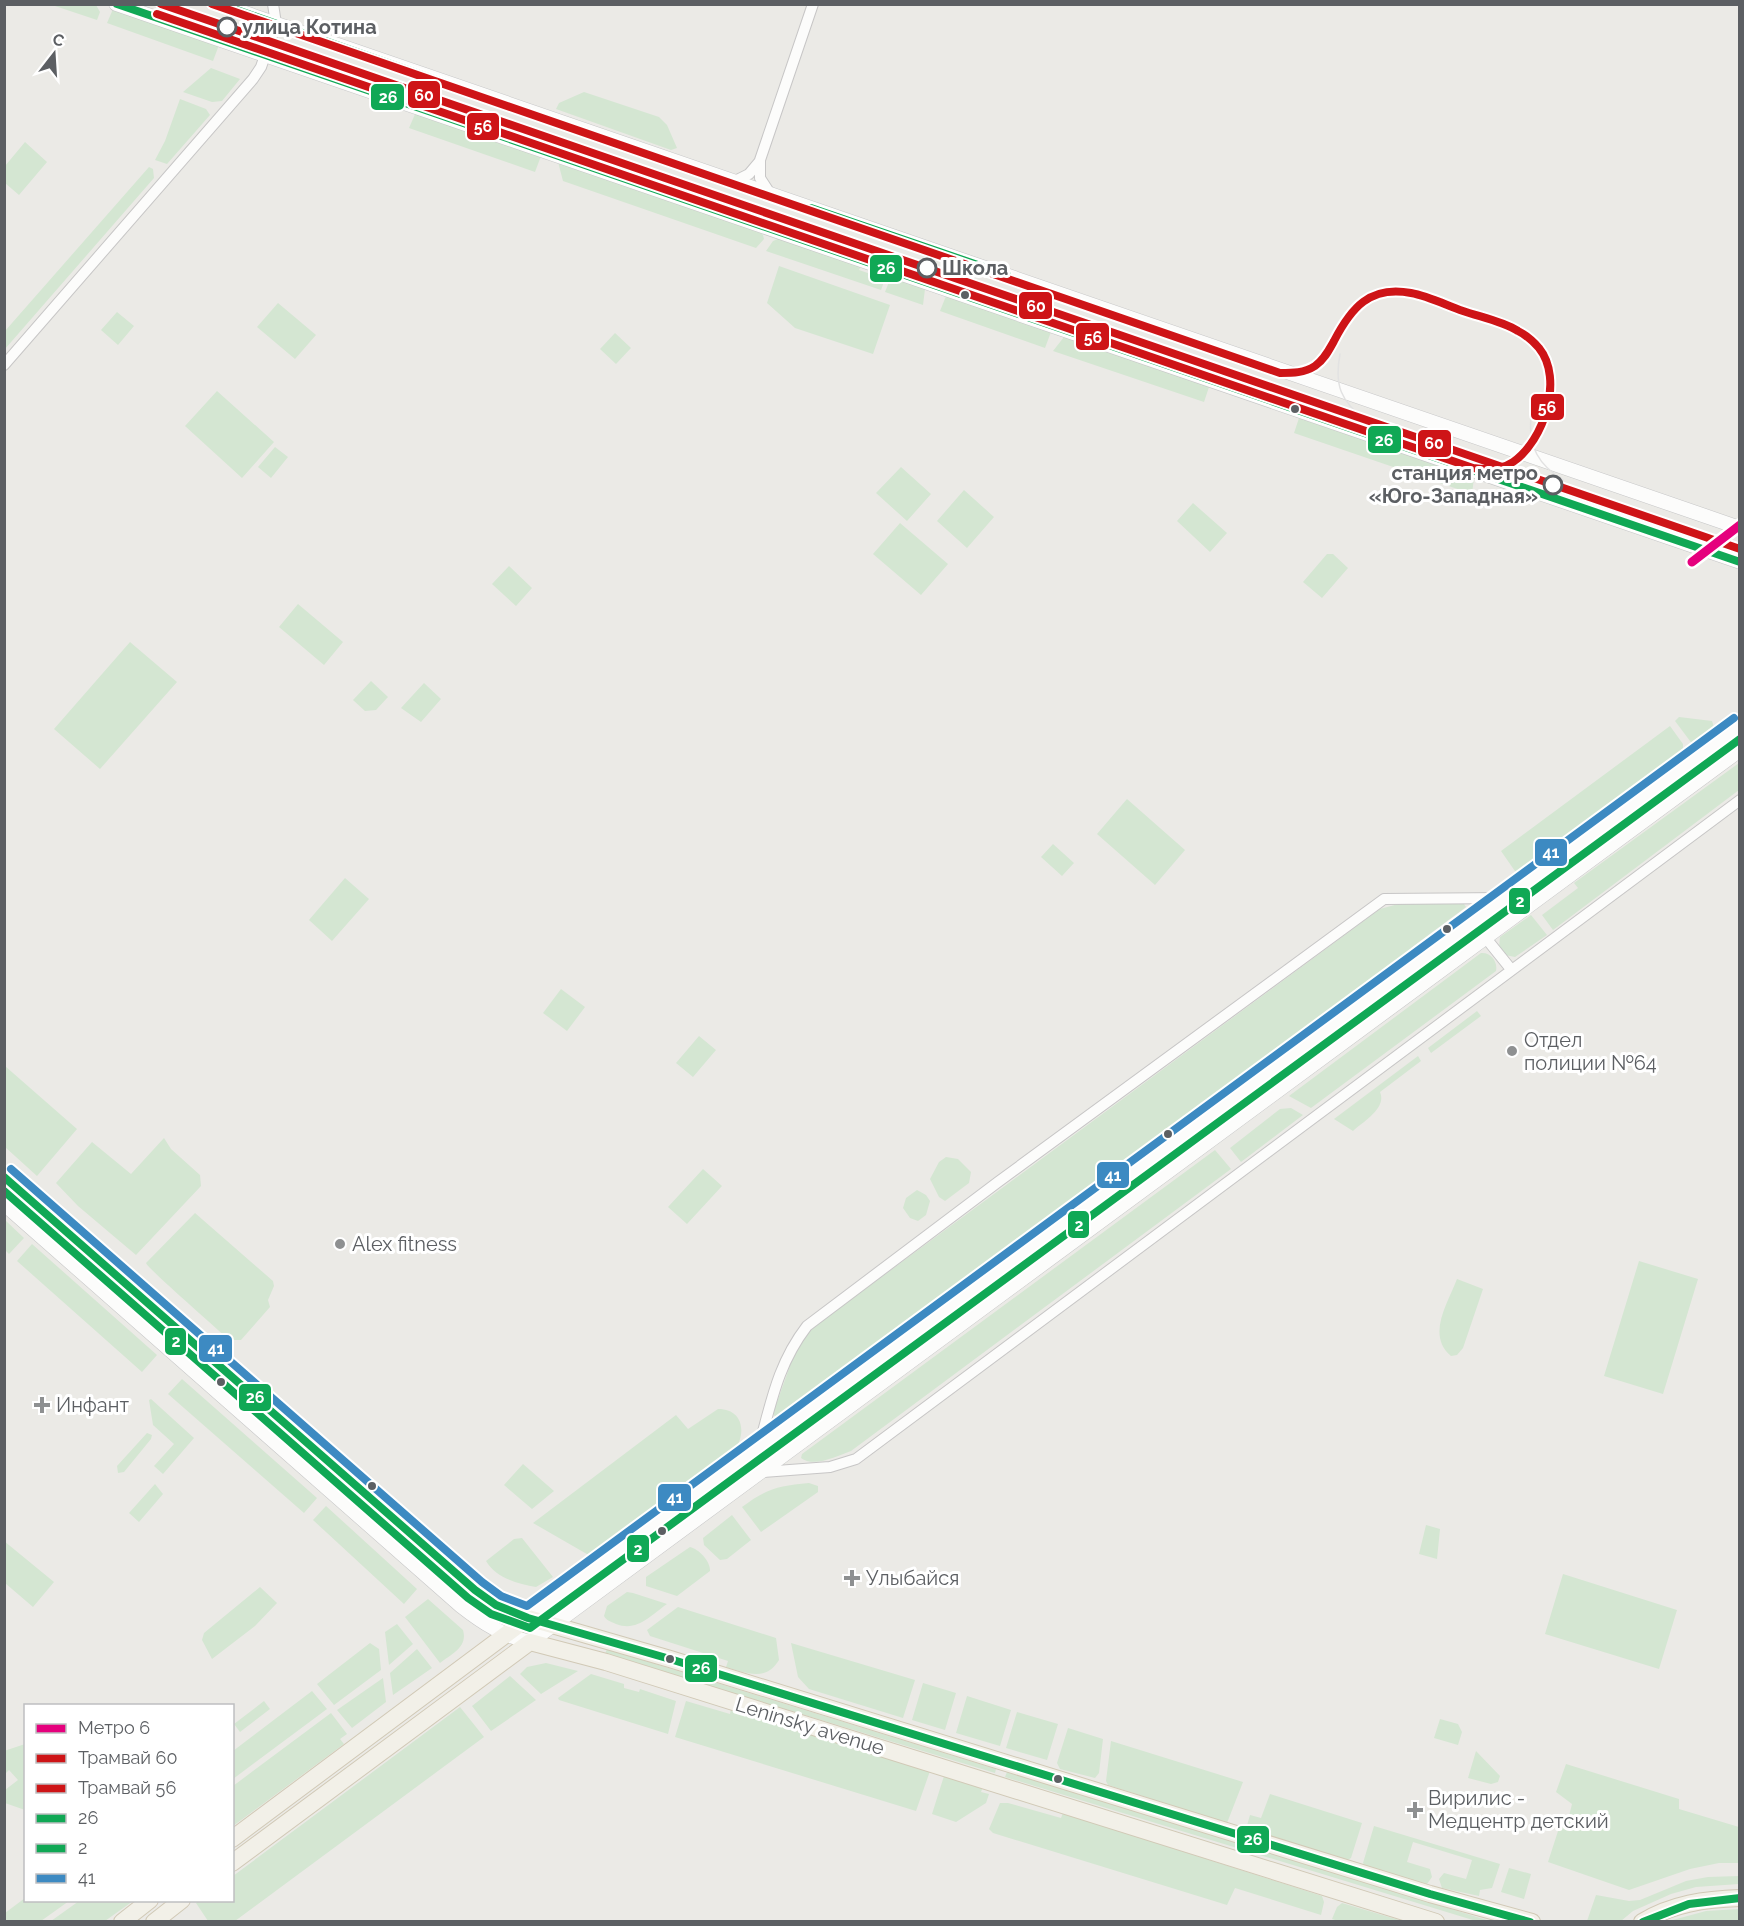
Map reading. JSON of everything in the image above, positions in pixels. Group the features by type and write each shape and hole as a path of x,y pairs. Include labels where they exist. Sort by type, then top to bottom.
{"main road":[{"path":"116,4 1740,562"},
{"path":"219,4 1740,528"},
{"path":"234,1838 504,1635 1740,726"},
{"path":"234,1862 1740,750"},
{"name":"Leninsky avenue","path":"4,1176 475,1590 496,1605 528,1618 1430,1894 1533,1922"},
{"name":"Leninsky avenue","path":"4,1204 461,1606 485,1625 504,1635 606,1662 1436,1922"},
{"path":"1642,1922 1670,1908 1700,1901 1740,1898"},
{"path":"122,1922 147,1902"},
{"path":"154,1922 179,1902"}],"street":[{"path":"4,365 253,79 266,56 276,24 273,4"},
{"path":"771,195 760,178 760,160 813,4"},
{"path":"733,182 749,174 760,160"},
{"path":"762,1472 830,1467 856,1459 1510,968 1740,800"},
{"path":"758,1450 780,1368 790,1347 807,1326 998,1182 1384,898 1505,898"},
{"path":"1485,937 1510,968"}],"green space":[{"path":"52,5 96,5 100,12 97,20"},
{"path":"113,9 219,45 213,61 107,23"},
{"path":"211,68 240,79 222,101 212,102 183,92"},
{"path":"584,92 659,117 667,125 677,148 671,150 556,109 559,103"},
{"path":"180,99 206,109 210,115 167,164 155,160 165,141"},
{"path":"416,112 541,156 535,172 409,128"},
{"path":"25,142 47,162 19,195 5,183 5,166"},
{"path":"558,162 762,232 764,239 756,248 563,181"},
{"path":"149,167 153,169 154,178 5,349 5,331"},
{"path":"780,238 861,266 859,270 885,279 881,290 766,251 773,241"},
{"path":"779,266 890,305 873,354 795,328 767,303"},
{"path":"891,277 925,289 923,305 885,292"},
{"path":"946,296 1051,332 1045,348 940,311"},
{"path":"278,303 316,335 295,359 257,327"},
{"path":"117,312 134,326 118,345 101,330"},
{"path":"615,333 631,348 616,364 600,349"},
{"path":"1064,337 1209,387 1204,402 1053,351"},
{"path":"217,391 274,442 242,478 185,426"},
{"path":"1299,418 1474,478 1472,494 1294,433"},
{"path":"275,447 288,457 271,478 258,467"},
{"path":"901,467 931,494 907,521 876,493"},
{"path":"964,490 994,517 967,548 937,521"},
{"path":"1193,503 1227,533 1210,552 1177,521"},
{"path":"900,523 948,564 921,595 873,554"},
{"path":"1327,554 1333,554 1348,568 1322,598 1303,582"},
{"path":"509,566 532,588 516,606 492,584"},
{"path":"298,604 343,642 324,665 279,627"},
{"path":"130,642 177,682 100,769 54,729"},
{"path":"371,681 388,697 376,710 365,711 353,700"},
{"path":"424,683 441,699 421,722 401,708"},
{"path":"1679,717 1712,721 1714,727 1693,745 1675,721"},
{"path":"1670,726 1683,744 1683,753 1517,874 1501,851"},
{"path":"1739,763 1739,790 1553,930 1542,915 1578,888 1574,883"},
{"path":"1127,799 1185,850 1155,885 1097,834"},
{"path":"1053,844 1074,863 1062,876 1041,857"},
{"path":"345,878 369,899 332,941 309,920"},
{"path":"1462,901 1466,907 1411,948 1414,953 785,1418 780,1420 775,1417 773,1413 795,1352 811,1329 1380,909 1402,903"},
{"path":"1531,915 1547,935 1515,957 1505,955 1499,948 1500,937"},
{"path":"1481,953 1493,958 1496,971 1311,1108 1289,1096"},
{"path":"561,989 585,1007 567,1031 543,1013"},
{"path":"1477,1011 1481,1016 1431,1053 1428,1048"},
{"path":"699,1036 716,1050 693,1077 676,1063"},
{"path":"1418,1056 1421,1061 1380,1092 1381,1098 1377,1109 1353,1131 1334,1119"},
{"path":"5,1066 77,1129 37,1176 5,1147"},
{"path":"1291,1108 1303,1115 1241,1162 1230,1148 1280,1109"},
{"path":"164,1138 171,1149 200,1175 201,1186 136,1255 78,1206 56,1183 92,1142 131,1174"},
{"path":"1215,1150 1231,1169 851,1451 812,1462 801,1458 802,1454"},
{"path":"946,1157 958,1159 971,1172 969,1183 945,1201 939,1197 930,1179 939,1162"},
{"path":"703,1169 722,1186 687,1224 668,1207"},
{"path":"917,1190 926,1195 930,1201 926,1215 918,1221 910,1218 903,1208 906,1198"},
{"path":"195,1213 273,1281 274,1286 268,1300 270,1307 241,1340 229,1340 146,1263"},
{"path":"5,1220 24,1238 9,1254 5,1250"},
{"path":"32,1244 157,1355 142,1372 17,1261"},
{"path":"1639,1261 1698,1279 1663,1394 1604,1376"},
{"path":"1457,1279 1483,1289 1463,1348 1457,1355 1451,1356 1444,1348 1440,1338 1440,1329 1441,1319"},
{"path":"182,1379 317,1498 304,1513 168,1394"},
{"path":"151,1399 194,1438 163,1474 154,1466 174,1444 153,1425 149,1400"},
{"path":"718,1409 734,1414 741,1425 740,1439 732,1454 592,1557 533,1523 676,1415 688,1429"},
{"path":"147,1433 152,1435 151,1439 124,1472 118,1473 117,1466"},
{"path":"523,1464 554,1491 532,1509 504,1485"},
{"path":"809,1483 818,1486 818,1492 761,1532 742,1507 774,1489"},
{"path":"155,1484 163,1494 139,1522 129,1513"},
{"path":"326,1506 417,1589 404,1604 313,1520"},
{"path":"732,1515 751,1540 727,1559 720,1560 704,1545 703,1538"},
{"path":"1426,1525 1440,1529 1437,1559 1419,1554"},
{"path":"522,1538 553,1577 536,1587 501,1576 486,1561 514,1539"},
{"path":"4,1541 54,1582 33,1607 5,1583"},
{"path":"690,1547 704,1556 710,1571 677,1596 646,1586 646,1577"},
{"path":"1563,1574 1677,1610 1659,1669 1545,1634"},
{"path":"260,1587 277,1603 255,1626 212,1659 202,1640 204,1633"},
{"path":"627,1592 667,1604 643,1622 630,1626 608,1620 604,1616 607,1606"},
{"path":"428,1599 463,1630 461,1646 440,1663 405,1617"},
{"path":"678,1607 776,1638 779,1660 768,1671 748,1673 726,1667 728,1661 650,1636 647,1630"},
{"path":"397,1624 413,1644 389,1665 385,1632"},
{"path":"370,1643 379,1649 381,1670 334,1705 317,1684"},
{"path":"791,1643 915,1680 903,1718 809,1689 798,1677"},
{"path":"417,1649 432,1668 393,1695 390,1673"},
{"path":"607,1649 996,1769 995,1773 605,1654"},
{"path":"546,1663 578,1671 541,1694 520,1674 527,1667"},
{"path":"591,1674 624,1684 624,1688 639,1692 640,1689 676,1701 668,1734 559,1700 558,1698"},
{"path":"510,1676 536,1700 491,1731 472,1706"},
{"path":"383,1678 386,1702 352,1728 337,1710"},
{"path":"923,1683 956,1693 945,1730 912,1720"},
{"path":"312,1691 327,1709 234,1778 234,1750"},
{"path":"967,1696 1011,1710 1000,1746 956,1733"},
{"path":"264,1701 270,1709 240,1732 234,1724"},
{"path":"686,1701 730,1714 731,1709 930,1771 916,1811 675,1737"},
{"path":"460,1707 484,1737 235,1921 208,1921 196,1903 234,1902 234,1875"},
{"path":"1017,1712 1058,1724 1047,1760 1006,1748"},
{"path":"331,1713 347,1734 340,1739 344,1744 234,1825 234,1785"},
{"path":"1440,1719 1458,1724 1462,1732 1458,1745 1434,1738"},
{"path":"1068,1728 1103,1739 1099,1773 1095,1778 1060,1769 1057,1763"},
{"path":"1111,1741 1243,1782 1227,1823 1108,1785 1106,1781"},
{"path":"24,1744 24,1809 5,1803 5,1790 18,1780 9,1770 5,1774 4,1751"},
{"path":"1476,1751 1500,1776 1498,1782 1491,1784 1468,1778"},
{"path":"1566,1764 1679,1799 1679,1809 1739,1827 1739,1863 1719,1863 1690,1869 1629,1890 1548,1862 1559,1828 1568,1820 1572,1804 1556,1792"},
{"path":"1007,1772 1490,1921 1476,1921 1005,1777"},
{"path":"944,1776 983,1787 981,1792 989,1794 986,1803 956,1822 932,1814"},
{"path":"1270,1794 1362,1823 1351,1858 1346,1861 1246,1829 1250,1815 1261,1818"},
{"path":"1000,1803 1008,1803 1061,1818 1063,1813 1322,1896 1324,1902 1321,1915 1235,1888 1227,1905 993,1833 989,1829"},
{"path":"1374,1826 1500,1864 1492,1888 1480,1890 1479,1896 1442,1888 1439,1879 1444,1873 1466,1879 1472,1860 1413,1842 1407,1862 1430,1869 1432,1877 1427,1884 1366,1867 1363,1863"},
{"path":"1509,1868 1531,1874 1524,1899 1501,1892"},
{"path":"1739,1876 1739,1884 1696,1887 1671,1894 1633,1911 1621,1921 1587,1921 1596,1895 1629,1901 1640,1900 1686,1881 1708,1877"},
{"path":"24,1899 24,1902 68,1902 41,1921 5,1921 5,1913"},
{"path":"78,1902 132,1902 105,1921 51,1921"},
{"path":"1342,1903 1403,1921 1341,1922 1332,1919 1337,1907"},
{"path":"1739,1909 1739,1921 1669,1921 1706,1911"}],"tram line":[{"name":"60","path":"161,4 1740,549"},
{"name":"56","path":"157,14 1473,468 1494,469 1513,462 1534,440 1547,409 1550,376 1546,361 1532,341 1505,324 1424,296 1397,291 1373,296 1363,302 1347,318 1326,355 1318,364 1303,371 1280,373 212,4"},
{"path":"1340,354 1338,375 1341,392 1357,414 1366,421"},
{"path":"1531,418 1531,438 1537,454 1547,468 1563,480"}],"metro line":[{"name":"6","path":"1692,562 1740,525"}],"transit line":[{"name":"26","path":"117,4 1740,562"},
{"name":"26","path":"220,4 448,84"},
{"name":"26","path":"811,208 1007,275"},
{"name":"41","path":"11,1169 482,1582 501,1596 527,1606 1734,718"},
{"name":"2","path":"4,1191 468,1598 491,1614 530,1628 1740,739"},
{"name":"26","path":"4,1177 475,1590 496,1605 528,1618 670,1659 1430,1894 1530,1922"},
{"name":"26","path":"1643,1922 1689,1904 1740,1898"}],"place":[{"name":"улица Котина","path":"227,27"},
{"name":"Школа","path":"927,268"},
{"name":"станция метро «Юго-Западная»","path":"1553,485"},
{"name":"Отдел полиции №64","path":"1512,1051"},
{"name":"Alex fitness","path":"340,1244"},
{"name":"Инфант","path":"42,1405"},
{"name":"Улыбайся","path":"852,1578"},
{"name":"Вирилис - Медцентр детский","path":"1415,1810"}]}
